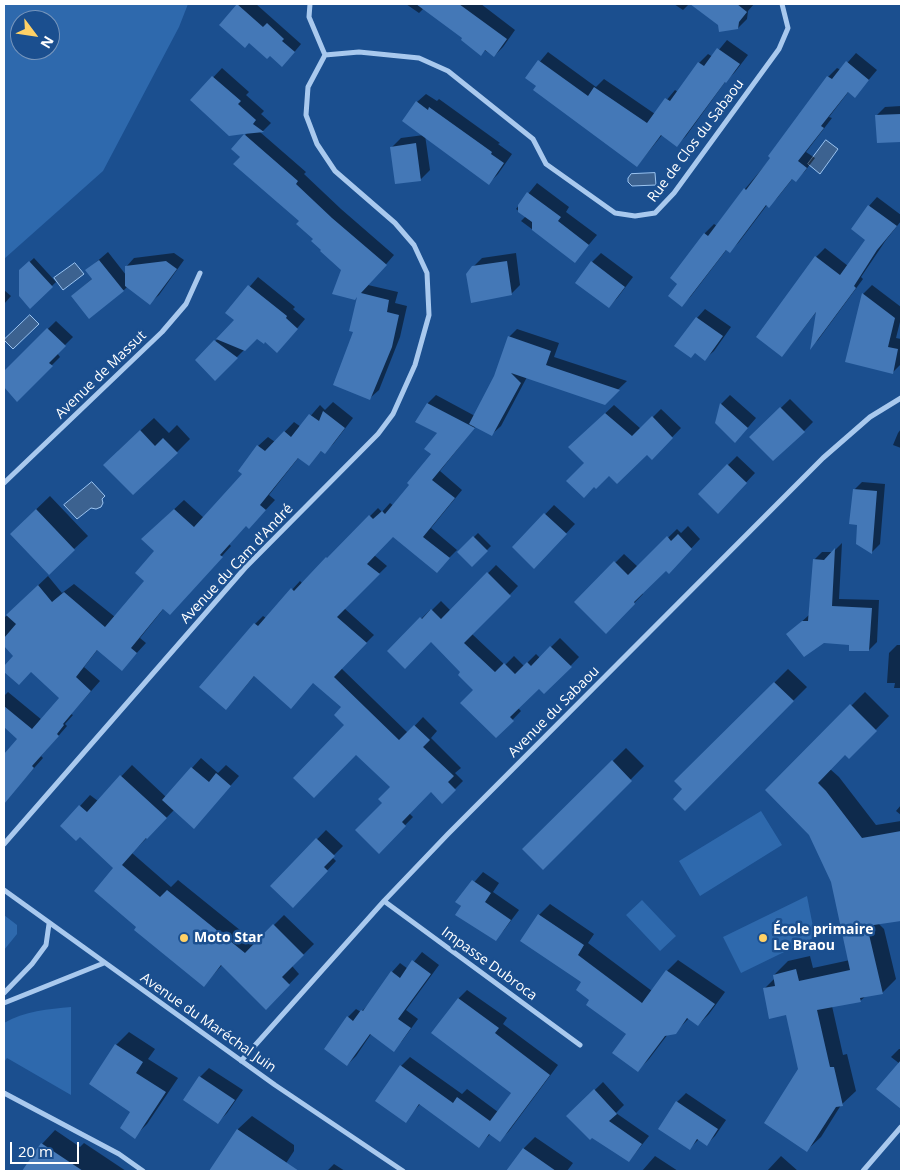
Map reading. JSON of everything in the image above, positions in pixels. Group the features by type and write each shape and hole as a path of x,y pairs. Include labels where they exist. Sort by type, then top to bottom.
{"street":[{"path":"310,4 309,17 325,54"},
{"name":"Rue de Clos du Sabaou","path":"325,54 359,52 419,58 448,71 533,139 546,164 615,213 635,216 655,213 674,193 779,49 788,28 782,4"},
{"name":"Avenue du Cam d'André","path":"4,844 245,568 378,434 393,414 415,365 429,315 427,273 414,246 394,223 336,171 317,144 306,116 308,87 325,54"},
{"name":"Avenue de Massut","path":"4,483 162,332 186,304 200,273"},
{"name":"Avenue du Sabaou","path":"241,1060 384,901 448,834 823,458 870,417 901,398"},
{"name":"Avenue du Maréchal Juin","path":"4,890 241,1060 403,1171"},
{"name":"Impasse Dubroca","path":"384,901 580,1045"},
{"path":"4,993 32,964 46,944 49,924"},
{"path":"4,1003 104,963"},
{"path":"4,1092 119,1154 144,1171"},
{"path":"863,1171 901,1127"}],"shaded area":[{"path":"4,4 188,4 179,27 103,171 4,259"},
{"path":"826,140 838,149 820,174 808,164"},
{"path":"655,173 656,185 632,186 628,182 631,174"},
{"path":"75,263 84,274 63,290 54,278"},
{"path":"30,315 39,324 13,349 4,340"},
{"path":"92,482 105,496 102,499 103,503 101,507 91,508 77,519 64,505"},
{"path":"761,811 782,845 700,896 679,861"},
{"path":"807,896 815,937 741,973 723,937"},
{"path":"642,900 676,936 660,951 626,915"},
{"path":"4,915 17,925 17,934 4,950"},
{"path":"71,1007 71,1095 7,1058 4,1062 4,1023 28,1013"}],"building":[{"path":"237,4 263,27 267,23 284,39 282,41 295,52 282,67 270,56 267,59 249,43 245,48 219,25"},
{"path":"416,4 459,4 507,39 494,57 485,50 481,56 461,40 462,38"},
{"path":"690,4 737,4 747,12 739,22 738,29 719,32 718,25"},
{"path":"717,48 740,64 677,147 661,135 637,167 533,90 536,86 525,78 538,60 588,96 594,87 647,123 665,98 670,101 698,62 704,66"},
{"path":"846,61 869,80 855,98 848,92 821,126 824,128 798,161 807,168 796,182 792,179 769,208 766,205 730,253 726,250 682,307 668,296 677,284 670,278 704,233 708,236 744,188 746,190 770,158 768,156 827,76 832,79"},
{"path":"212,76 241,101 238,104 256,120 253,124 264,132 229,136 190,100"},
{"path":"416,101 428,110 429,107 492,152 491,154 504,163 489,185 402,121"},
{"path":"901,114 901,142 877,143 875,115"},
{"path":"244,134 298,181 296,184 332,218 387,265 361,293 389,300 387,312 399,315 392,347 370,400 333,385 353,332 349,331 357,297 355,300 332,294 341,270 320,251 311,241 313,239 296,224 299,221 233,164 240,157 231,149"},
{"path":"416,143 421,181 395,184 390,147"},
{"path":"527,192 561,217 558,221 589,245 575,263 532,230 532,222 518,212 518,205"},
{"path":"868,205 897,226 877,250 854,286 856,288 810,350 816,312 782,357 756,337 815,256 840,275 865,240 851,229"},
{"path":"99,260 124,291 89,319 71,296 92,279 85,270"},
{"path":"29,261 53,287 30,309 19,296 19,270"},
{"path":"166,261 177,269 150,305 125,286 125,266"},
{"path":"507,261 512,295 471,303 466,274 472,266"},
{"path":"591,261 625,287 609,308 575,283"},
{"path":"248,285 287,316 286,318 298,329 277,353 265,342 264,344 257,339 245,351 216,339 234,320 225,313"},
{"path":"862,293 895,318 888,347 898,349 893,374 845,362"},
{"path":"696,317 723,336 705,361 695,353 691,358 674,346"},
{"path":"47,328 66,346 49,363 53,366 17,402 4,387 4,371"},
{"path":"508,336 551,351 546,365 620,390 605,405 511,373 521,383 492,436 469,424 494,376"},
{"path":"214,340 238,358 215,381 195,360"},
{"path":"427,403 475,428 432,480 455,498 423,537 450,558 437,573 393,537 367,564 380,574 337,617 367,643 334,677 399,740 414,725 430,740 423,747 454,776 448,782 456,790 442,804 431,792 402,822 406,826 379,854 355,830 382,803 378,799 390,787 356,755 314,798 293,778 344,725 334,715 341,707 313,683 291,709 254,676 226,710 199,687 254,623 258,626 291,588 294,591 369,515 373,519 382,511 385,514 409,485 407,483 431,454 424,449 437,433 415,422"},
{"path":"720,403 748,428 735,443 715,423"},
{"path":"780,407 805,432 773,461 749,437"},
{"path":"323,411 345,428 325,454 321,451 309,466 298,458 260,505 266,510 249,529 246,526 220,555 223,557 170,615 163,609 131,648 137,653 122,671 97,650 76,677 91,691 63,724 57,734 59,736 32,766 34,768 4,804 4,754 17,739 4,727 4,706 32,729 59,698 31,672 19,685 4,672 4,666 13,656 4,646 4,638 16,624 6,615 38,585 52,602 64,592 105,627 144,581 135,573 154,551 141,539 174,509 194,527 242,474 238,471 257,445 265,451 284,431 291,437 309,414 319,421"},
{"path":"605,413 632,436 652,416 673,438 652,460 647,455 617,484 609,476 596,489 594,487 584,498 566,481 584,463 568,447"},
{"path":"140,430 155,446 163,438 178,453 133,495 103,465"},
{"path":"727,464 747,483 718,514 698,494"},
{"path":"853,489 877,491 872,554 856,544 857,525 849,524"},
{"path":"36,509 75,550 49,575 10,534"},
{"path":"544,513 567,534 534,569 512,547"},
{"path":"678,534 692,549 669,574 666,571 634,602 635,604 606,634 574,602 614,561 628,575 667,536 671,541"},
{"path":"473,536 488,551 472,567 457,552"},
{"path":"835,548 832,606 872,608 869,651 849,651 849,645 824,643 804,657 786,634 802,621 808,621 813,559 824,560"},
{"path":"487,572 511,596 464,643 495,672 504,663 515,674 527,662 531,666 550,646 572,667 544,694 539,689 510,717 514,721 496,738 460,703 473,690 458,675 460,672 431,642 405,669 387,651 420,617 422,619 431,609 441,619"},
{"path":"774,682 794,701 685,811 673,799 682,789 674,781"},
{"path":"850,704 877,731 849,759 845,755 818,783 862,838 901,831 901,921 867,926 883,994 860,998 861,1002 817,1010 830,1067 834,1067 843,1106 836,1107 807,1152 764,1123 798,1069 786,1015 769,1019 763,988 775,986 773,975 796,969 799,981 850,970 831,882 809,835 765,790"},
{"path":"612,760 632,781 543,870 522,849"},
{"path":"191,767 209,782 216,773 231,786 194,829 162,800"},
{"path":"120,775 167,818 122,865 160,897 167,890 245,953 273,924 304,955 282,977 290,985 266,1010 221,965 204,987 134,930 136,927 94,891 113,868 80,837 76,841 60,826 79,805 87,812"},
{"path":"316,838 335,856 324,867 328,871 293,908 270,886"},
{"path":"472,880 491,893 485,902 511,920 496,941 455,915 461,906 455,902"},
{"path":"538,914 584,945 578,955 642,1003 666,970 715,1004 698,1026 687,1018 676,1034 665,1036 638,1072 612,1053 626,1034 586,1005 589,1000 576,990 581,982 520,941"},
{"path":"412,960 431,974 398,1019 411,1028 394,1052 370,1034 347,1066 324,1049 347,1016 353,1021 361,1010 363,1011 391,971 400,978"},
{"path":"458,998 499,1028 495,1033 550,1075 500,1142 489,1134 479,1148 419,1104 406,1123 375,1101 400,1065 453,1103 457,1097 490,1121 511,1093 431,1033"},
{"path":"115,1044 143,1062 136,1073 166,1092 135,1139 120,1128 130,1112 89,1084"},
{"path":"901,1060 901,1109 876,1089"},
{"path":"199,1076 235,1100 218,1124 183,1100"},
{"path":"594,1089 617,1114 609,1121 642,1144 629,1162 592,1138 590,1140 566,1116"},
{"path":"676,1101 718,1129 707,1146 697,1139 690,1150 658,1129"},
{"path":"237,1129 299,1171 209,1171"},
{"path":"41,1143 83,1171 22,1171"},
{"path":"523,1148 556,1171 506,1171"}],"place":[{"name":"Moto Star","path":"184,938"},
{"name":"École primaire Le Braou","path":"763,938"}]}
